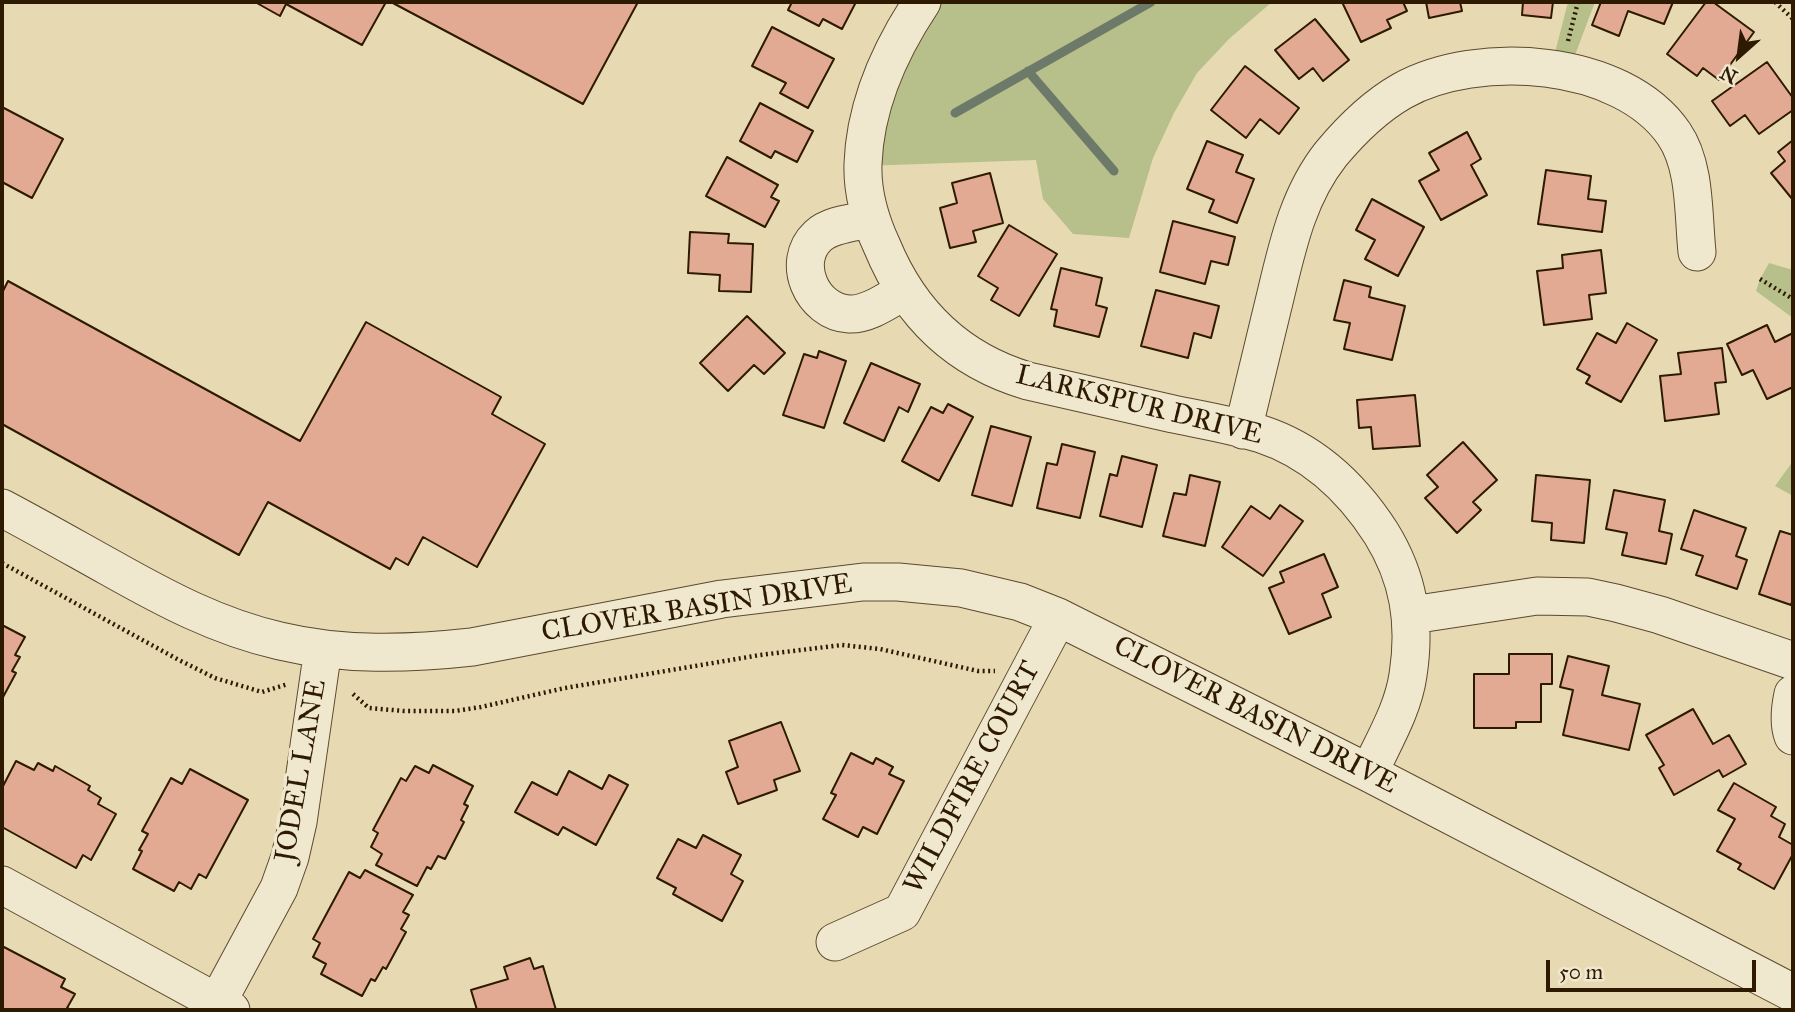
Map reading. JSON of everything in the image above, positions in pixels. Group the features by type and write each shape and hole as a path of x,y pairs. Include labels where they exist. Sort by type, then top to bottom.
{"street":[{"name":"LARKSPUR DRIVE","path":"922,2 893,52 867,127 863,166 865,196 870,219 892,272 921,313 946,338 974,358 1002,372 1028,381 1243,430 1278,441 1304,454 1333,475 1352,494 1391,551 1403,578 1412,615 1405,688 1396,715 1369,774"},
{"path":"1243,430 1288,243 1304,197 1346,136 1387,101 1418,83 1452,73 1505,67 1551,68 1582,75 1631,95 1665,123 1678,140 1687,160 1697,252"},
{"path":"870,219 820,234 807,256 805,270 808,282 824,303 834,310 849,314 873,308 904,291"},
{"name":"CLOVER BASIN DRIVE","path":"2,508 201,616 280,641 323,649 433,652 472,647 722,599 863,582 898,582 961,588 1020,603 1058,617 1793,993"},
{"path":"1412,615 1537,596 1588,597 1660,615 1793,661"},
{"name":"WILDFIRE COURT","path":"835,942 902,912 1058,617"},
{"name":"JODEL LANE","path":"224,1006 279,888 290,857 298,822 323,649"},
{"path":"1793,694 1790,720 1793,736"},
{"path":"2,886 224,1006"}],"path":[{"path":"1567,48 1578,2"},
{"path":"1774,2 1793,19"},
{"path":"1760,279 1793,299"},
{"path":"2,563 215,678 262,692 288,684"},
{"path":"353,694 369,708 455,711 565,688 736,659 842,645 880,649 986,672 1031,668"}],"green space":[{"path":"922,2 1272,2 1229,39 1197,73 1153,158 1129,238 1073,234 1043,199 1036,160 863,166"},
{"path":"1568,2 1595,2 1569,71 1551,68"},
{"path":"1769,263 1793,270 1793,318 1756,291"},
{"path":"1793,461 1793,496 1775,486"}],"building":[{"path":"255,2 386,2 362,45 286,4 280,16"},
{"path":"391,2 638,2 583,104"},
{"path":"792,2 856,2 842,29 823,19 819,26 788,10"},
{"path":"1342,2 1403,2 1407,11 1387,20 1391,28 1361,42"},
{"path":"1426,2 1460,2 1462,11 1429,18"},
{"path":"1523,2 1553,2 1551,18 1522,15"},
{"path":"1601,2 1673,2 1664,24 1628,11 1619,36 1592,25"},
{"path":"1706,2 1713,2 1754,32 1719,80 1703,68 1697,76 1667,54"},
{"path":"1315,19 1349,60 1323,81 1313,68 1299,79 1275,50"},
{"path":"772,27 834,59 808,108 780,93 786,83 752,66"},
{"path":"1767,62 1793,98 1793,110 1759,134 1745,115 1730,126 1712,101"},
{"path":"1245,66 1299,108 1279,134 1260,119 1246,138 1211,110"},
{"path":"760,103 813,131 797,162 775,151 771,158 740,141"},
{"path":"2,107 63,139 32,198 2,182"},
{"path":"1467,132 1481,159 1471,165 1487,195 1441,220 1419,181 1439,170 1429,153"},
{"path":"1793,140 1793,200 1771,173 1785,161 1778,152"},
{"path":"1207,141 1243,155 1236,172 1254,179 1237,223 1209,212 1214,200 1187,189"},
{"path":"727,157 778,185 771,197 779,201 765,227 706,196"},
{"path":"1546,170 1591,176 1588,199 1606,201 1602,232 1538,224"},
{"path":"990,173 1003,223 973,231 976,242 950,248 940,208 957,203 952,183"},
{"path":"1372,199 1424,227 1398,276 1365,259 1375,240 1356,230"},
{"path":"1173,221 1235,237 1228,265 1211,261 1205,284 1160,272"},
{"path":"1009,225 1057,254 1019,316 991,300 998,288 978,276"},
{"path":"690,232 729,234 728,243 753,244 751,292 719,291 720,275 688,273"},
{"path":"1601,250 1606,293 1589,295 1592,319 1544,325 1537,271 1563,268 1562,255"},
{"path":"1061,268 1102,278 1096,305 1107,308 1099,337 1054,326 1057,310 1051,309"},
{"path":"1344,280 1371,287 1369,297 1405,306 1392,360 1344,349 1350,323 1334,320"},
{"path":"8,281 300,441 366,322 501,397 492,414 545,444 477,567 423,537 408,565 396,558 390,569 268,502 239,555 2,424 2,293"},
{"path":"1156,290 1219,306 1211,338 1194,333 1188,358 1141,346"},
{"path":"747,316 785,353 764,374 754,365 728,391 700,363"},
{"path":"1627,323 1657,340 1621,402 1586,383 1590,376 1577,369 1597,333 1616,343"},
{"path":"1767,325 1775,342 1793,333 1793,387 1767,399 1753,370 1742,375 1727,344"},
{"path":"1722,348 1726,382 1715,383 1719,414 1665,421 1660,376 1681,374 1678,353"},
{"path":"819,351 846,361 824,428 783,415 804,354 817,358"},
{"path":"871,363 920,384 908,412 899,407 884,441 844,423"},
{"path":"1415,395 1420,446 1373,449 1371,427 1359,428 1357,400"},
{"path":"948,404 973,417 939,481 902,461 931,407 943,413"},
{"path":"991,426 1031,437 1012,506 972,495"},
{"path":"1463,442 1497,480 1473,502 1481,510 1457,533 1425,498 1438,487 1427,475"},
{"path":"1062,444 1095,452 1080,518 1037,508 1047,463 1057,465"},
{"path":"1122,456 1157,465 1142,527 1100,516 1110,474 1117,476"},
{"path":"1190,475 1220,482 1205,546 1163,536 1174,493 1186,495"},
{"path":"1536,475 1590,480 1584,543 1551,540 1552,523 1532,521"},
{"path":"1614,490 1665,500 1659,531 1672,534 1666,564 1622,555 1627,533 1606,529"},
{"path":"1280,505 1303,521 1263,576 1222,547 1251,506 1270,519"},
{"path":"1694,510 1746,528 1736,556 1747,560 1737,589 1696,575 1703,556 1681,549"},
{"path":"1780,531 1793,535 1791,605 1759,594"},
{"path":"1324,554 1338,587 1322,594 1331,617 1289,634 1269,588 1284,582 1280,572"},
{"path":"2,625 25,637 15,655 20,657 12,671 16,673 2,699"},
{"path":"1509,654 1552,654 1552,684 1541,684 1541,722 1516,722 1516,728 1474,728 1474,674 1509,674"},
{"path":"1568,656 1609,666 1602,695 1640,704 1629,750 1563,735 1573,690 1560,687"},
{"path":"1693,709 1713,744 1729,735 1746,764 1723,777 1719,770 1674,795 1659,768 1664,765 1646,735"},
{"path":"781,722 800,771 774,780 777,790 738,804 726,772 738,767 729,741"},
{"path":"851,753 873,764 876,758 893,767 889,774 904,781 877,834 863,827 858,837 823,819 836,795 831,793"},
{"path":"16,761 34,770 38,763 53,771 55,766 90,786 88,790 101,798 98,804 116,814 91,860 83,855 76,868 2,827 2,788"},
{"path":"433,765 473,786 464,804 468,806 461,820 464,822 445,859 438,856 431,869 427,867 417,886 376,865 382,854 371,847 378,833 373,830 401,778 406,781 415,766 429,773"},
{"path":"190,769 248,800 206,878 199,874 191,889 179,882 174,891 133,869 148,834 142,831 171,778 182,784"},
{"path":"569,771 602,789 609,775 628,785 596,845 563,827 558,835 515,812 532,782 557,795"},
{"path":"1734,783 1776,807 1771,816 1785,824 1779,837 1793,845 1793,854 1774,889 1738,869 1741,864 1717,851 1735,819 1718,810"},
{"path":"703,835 741,855 731,874 743,881 722,921 673,894 676,888 657,878 678,839 696,848"},
{"path":"365,870 413,895 403,912 409,915 401,929 406,932 386,969 383,967 375,981 371,979 362,996 321,974 326,964 313,957 320,943 313,939 349,872 360,878"},
{"path":"2,946 65,979 61,987 75,994 67,1008 72,1010 2,1010"},
{"path":"530,958 534,969 543,966 556,1010 477,1010 471,990 508,979 504,967"}],"waterway":[{"path":"955,113 1151,2"},
{"path":"1028,71 1114,171"}]}
